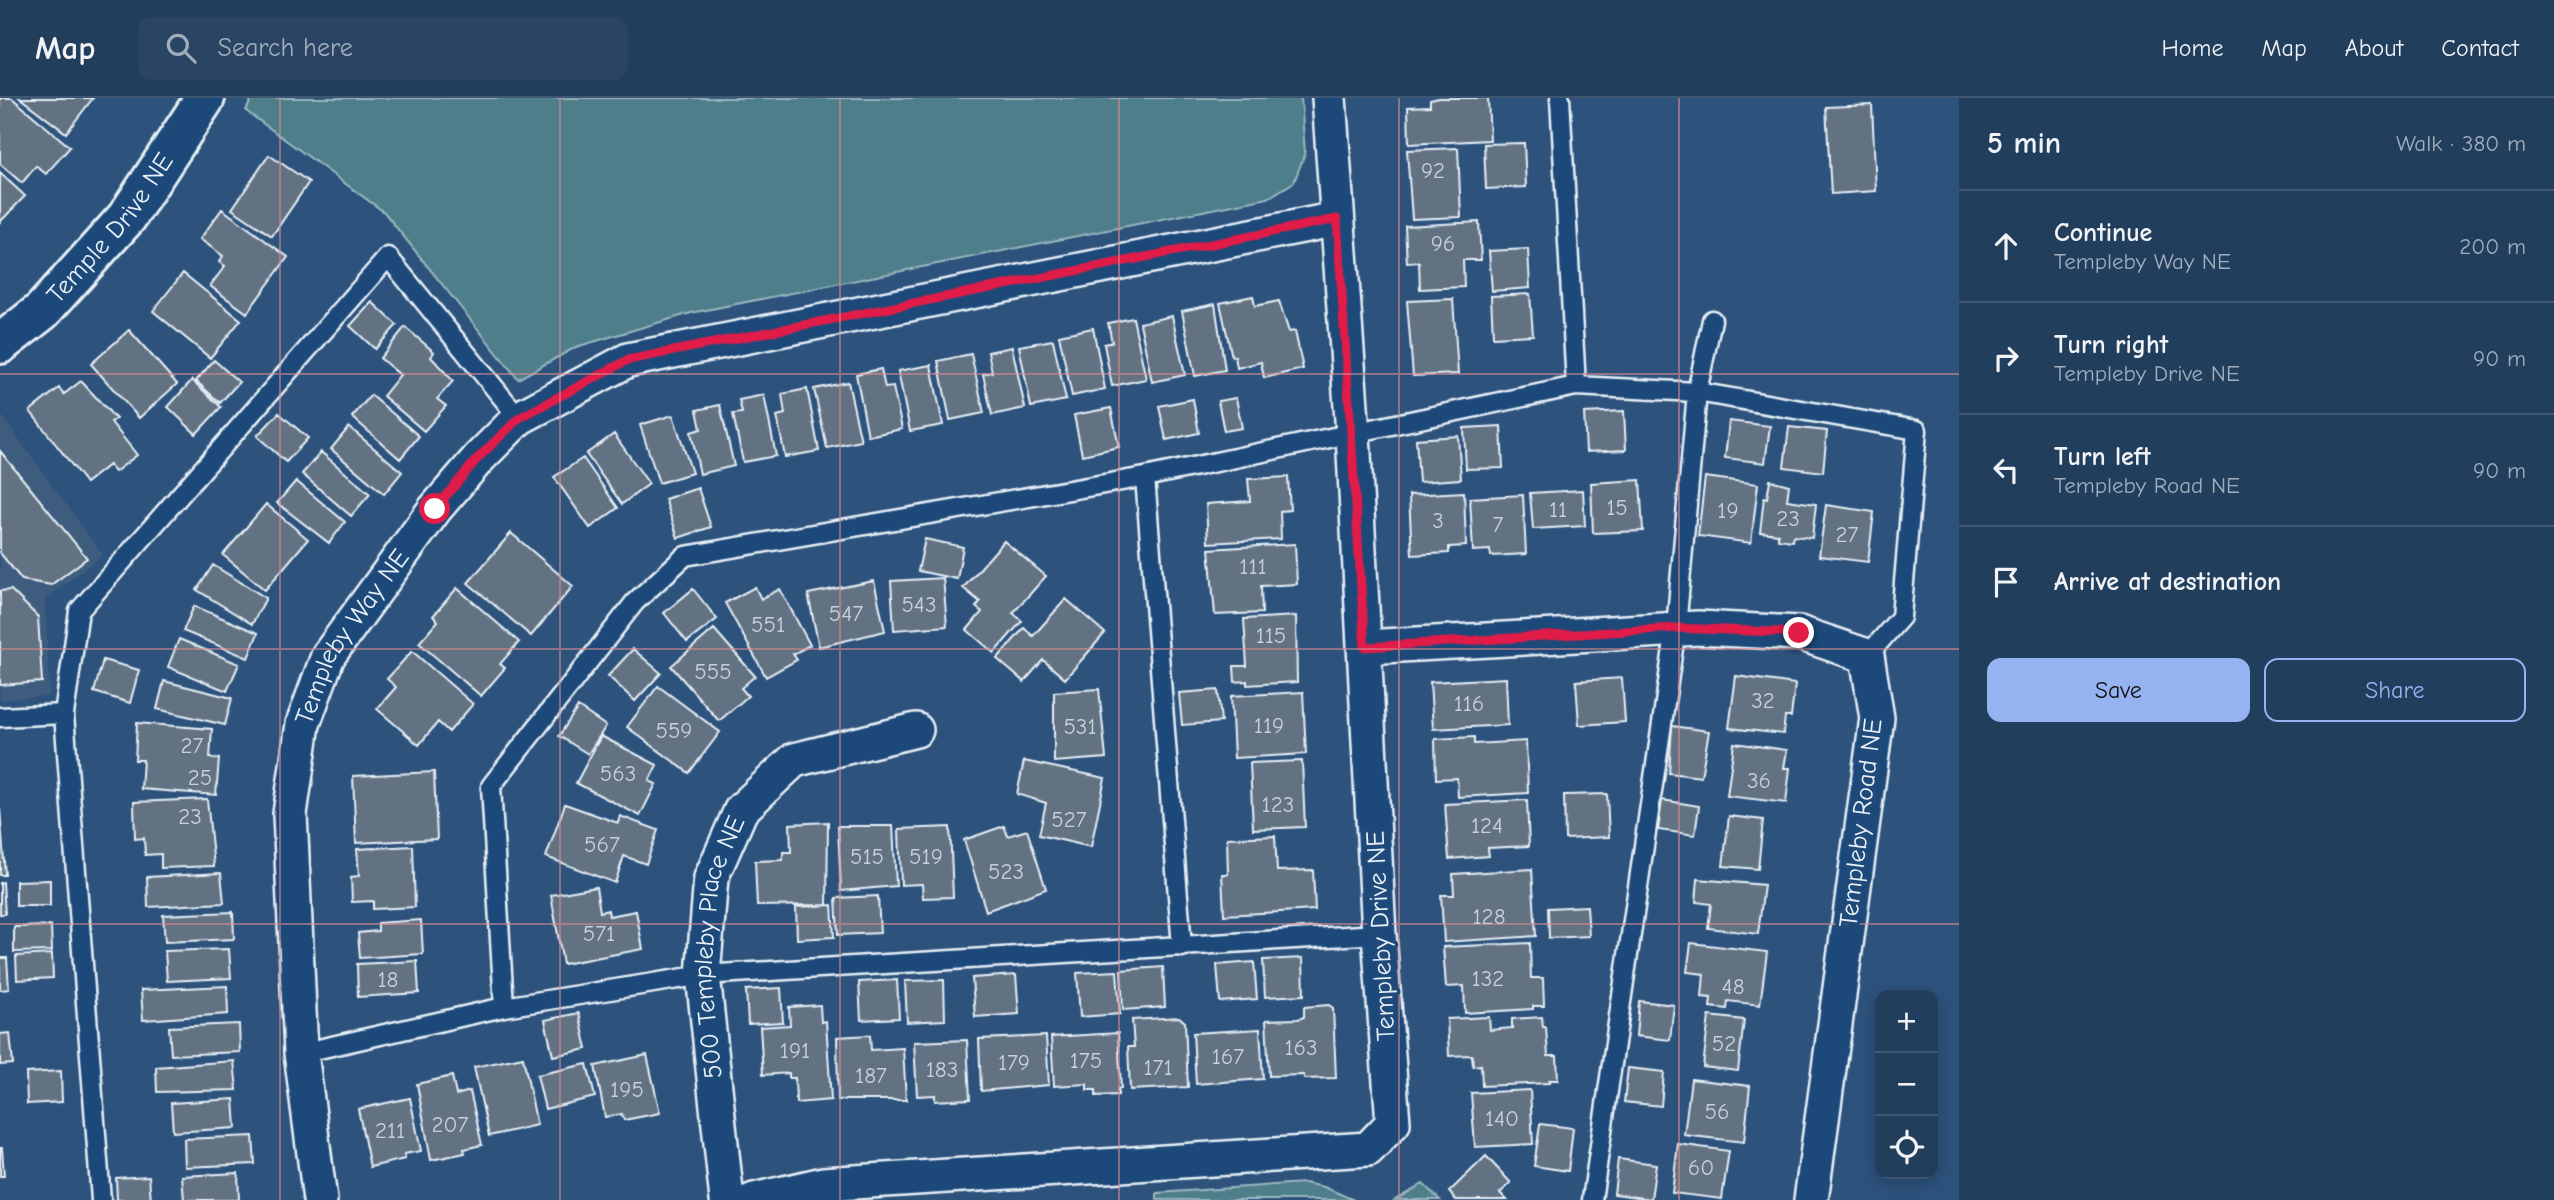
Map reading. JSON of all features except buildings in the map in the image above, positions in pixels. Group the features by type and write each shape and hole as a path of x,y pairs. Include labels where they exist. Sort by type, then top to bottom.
{"street":[{"name":"Temple Drive NE","path":"0,344 42,311 127,217 205,98"},
{"name":"Templeby Drive NE","path":"754,1200 823,1184 1368,1149 1393,1123 1379,934 1353,433 1329,98"},
{"name":"Templeby Way NE","path":"320,1200 301,1053 290,814 303,724 328,656 435,509 478,458 519,418 628,360 1337,219"},
{"path":"1365,647 1676,628 1799,633 1867,656"},
{"name":"Templeby Road NE","path":"1811,1200 1877,718 1867,656"},
{"name":"500 Templeby Place NE","path":"727,1200 702,975 711,878 741,810 794,760 916,730"}],"lane":[{"path":"1560,98 1576,386"},
{"path":"101,1200 64,714 79,611 388,257 519,418"},
{"path":"1592,1200 1676,628 1697,392 1712,320"},
{"path":"504,1007 491,786 635,602 685,556 1145,477 1576,386 1697,392 1917,430 1901,617 1867,656"},
{"path":"1145,477 1182,947"},
{"path":"0,717 64,714"},
{"path":"301,1053 504,1007 702,975 1379,934"}],"shaded area":[{"path":"0,413 103,555 45,599 50,696 0,700"}],"green space":[{"path":"252,98 1301,98 1305,153 1294,182 1268,198 691,313 576,347 518,379 384,212 246,111"},
{"path":"1304,1183 1324,1187 1354,1200 1157,1200 1157,1193"},
{"path":"1423,1184 1440,1200 1395,1200"}],"route":[{"path":"435,509 478,458 519,418 628,360 1337,219 1365,647 1676,628 1799,633"}]}
